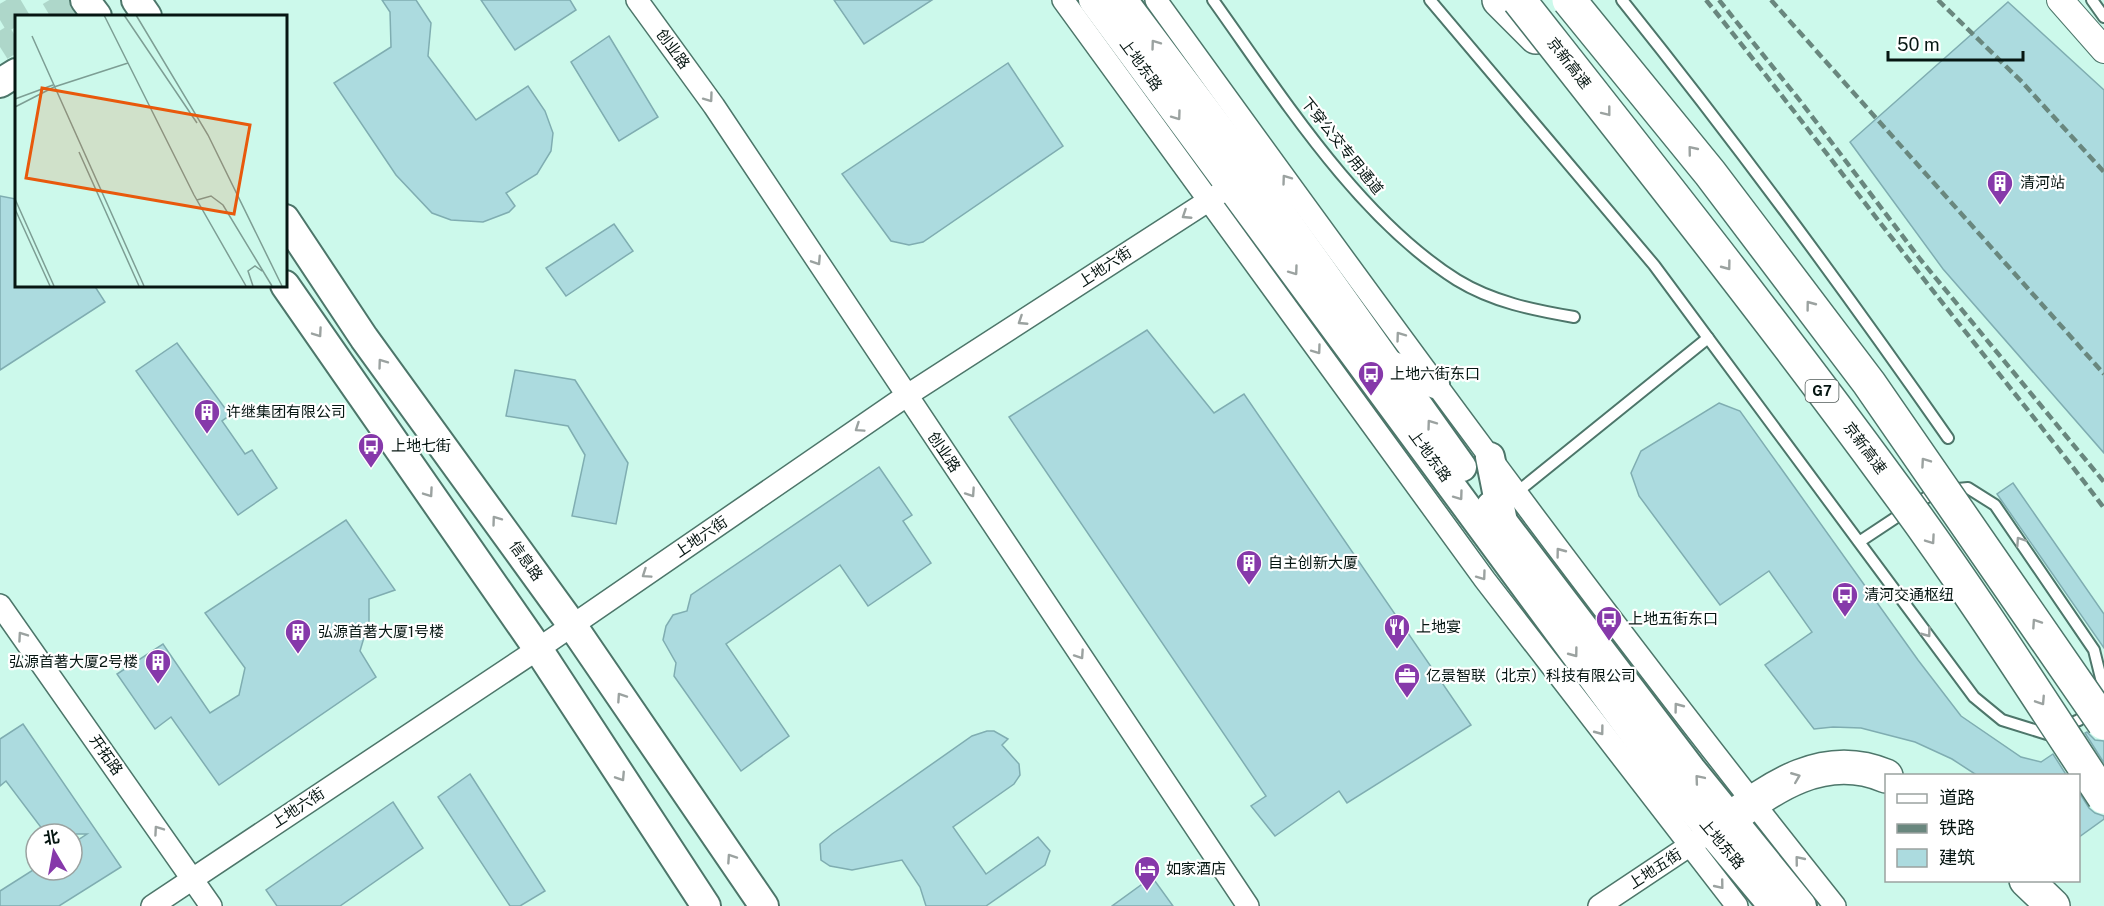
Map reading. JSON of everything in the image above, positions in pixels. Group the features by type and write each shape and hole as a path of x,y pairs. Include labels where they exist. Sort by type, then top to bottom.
{"highway":[{"path":"1499,0 1586,85"},
{"name":"京新高速","path":"1519,0 1677,200 1893,485 1996,632 2104,797"},
{"path":"1569,0 1710,173 1869,383 2104,723"},
{"path":"1721,825 1780,783 1814,770 1846,768 1885,776"},
{"path":"2028,882 2053,906"}],"main road":[{"path":"85,0 97,15"},
{"path":"98,15 106,0"},
{"path":"136,0 146,15"},
{"name":"上地东路","path":"1094,0 1214,144"},
{"name":"上地东路","path":"1123,0 1214,144 1230,186 1671,784 1721,825 1803,906"},
{"path":"0,83 15,74"},
{"name":"上地东路","path":"1230,186 1387,363 1619,677 1721,825 1773,906"},
{"name":"信息路","path":"286,221 364,338 572,625 764,906"},
{"path":"286,286 538,649 706,906"},
{"path":"1387,363 1435,384"},
{"path":"1490,457 1503,522"}],"street":[{"name":"创业路","path":"637,0 714,106 1248,906"},
{"path":"1063,0 1214,144 1435,384 1490,457 1516,493 1721,825 1737,906"},
{"path":"1156,0 1214,144"},
{"path":"2060,0 2104,50"},
{"name":"上地六街","path":"152,906 538,649 906,396 1230,186"},
{"name":"开拓路","path":"0,605 211,906"},
{"path":"1721,825 1835,906"},
{"name":"上地五街","path":"1599,906 1721,825"}],"lane":[{"name":"下穿公交专用通道","path":"1213,0 1348,182 1418,251 1458,280 1500,300 1574,317"},
{"path":"1430,0 1654,265 1859,542 1974,697 2002,720 2047,734 2079,720 2097,704 2103,686 2094,650 1995,505 1968,488 1936,491 1859,542"},
{"path":"1622,0 1872,328 1948,438"},
{"path":"2076,0 2104,39"},
{"path":"2092,0 2104,17"},
{"path":"1516,493 1708,338"}],"building":[{"path":"382,0 416,0 431,23 428,56 476,120 528,86 545,111 553,133 551,151 537,174 506,193 515,206 509,212 483,222 451,220 432,213 396,175 334,83 391,47 390,12"},
{"path":"481,0 570,0 576,10 515,50"},
{"path":"834,0 932,0 864,44"},
{"name":"清河站","path":"2008,2 2104,90 2104,453 1943,269 1850,142"},
{"path":"609,36 658,117 619,141 571,62"},
{"path":"1008,63 1063,146 923,242 909,245 891,241 842,174"},
{"path":"0,196 15,199 15,286 95,286 105,302 0,370"},
{"path":"614,224 633,251 566,296 546,268"},
{"name":"自主创新大厦","path":"1147,330 1214,413 1244,394 1471,725 1347,803 1339,791 1275,836 1251,806 1266,796 1009,417"},
{"name":"许继集团有限公司","path":"177,343 230,415 222,421 245,454 252,450 277,488 238,515 136,371"},
{"path":"515,370 575,380 628,463 616,524 572,516 585,455 568,426 506,416"},
{"name":"清河交通枢纽","path":"1719,403 1740,411 1918,660 1961,716 2021,757 2041,762 2053,754 2066,774 1975,774 1952,759 1915,742 1861,728 1814,729 1765,665 1812,632 1769,571 1720,605 1639,496 1631,473 1641,451"},
{"path":"879,467 912,515 903,521 931,563 868,606 840,565 726,644 789,736 741,771 674,676 676,663 663,640 666,626 673,615 687,611 691,595"},
{"path":"2013,483 2104,614 2104,648 1997,494"},
{"name":"弘源首著大厦1号楼","path":"346,520 395,590 369,599 369,621 360,651 376,677 219,785 171,717 155,729 117,674 163,644 210,713 239,695 245,668 205,613"},
{"path":"23,724 121,867 59,906 0,906 0,891 24,876 24,882 84,882 84,836 87,834 84,834 84,822 37,822 6,781 0,786 0,739"},
{"path":"994,731 1008,739 1002,745 1019,764 1020,775 1014,784 953,827 986,874 1038,837 1050,851 1045,865 986,906 926,906 920,887 902,860 852,870 830,866 821,860 820,844 832,834 972,736"},
{"path":"2087,732 2095,740 2104,741 2104,763 2085,733"},
{"path":"470,774 545,891 520,906 510,906 438,797"},
{"path":"2080,794 2089,808 2104,816 2104,819 2080,836"},
{"path":"393,802 423,848 340,906 277,906 266,890"},
{"name":"如家酒店","path":"1152,877 1173,906 1112,906"}],"tunnel":[{"path":"0,20 34,0"},
{"path":"52,15 77,0"},
{"path":"0,47 15,38"}],"railway":[{"path":"1706,0 2104,508"},
{"path":"1719,0 1801,102 1920,259 2104,482"},
{"path":"1771,0 2104,374"},
{"path":"1938,0 2022,82 2104,172"}],"place":[{"name":"清河站","path":"2000,206"},
{"name":"上地六街东口","path":"1371,397"},
{"name":"许继集团有限公司","path":"207,435"},
{"name":"上地七街","path":"371,469"},
{"name":"自主创新大厦","path":"1249,586"},
{"name":"清河交通枢纽","path":"1845,618"},
{"name":"上地五街东口","path":"1609,642"},
{"name":"上地宴","path":"1397,650"},
{"name":"弘源首著大厦1号楼","path":"298,655"},
{"name":"弘源首著大厦2号楼","path":"158,685"},
{"name":"亿景智联（北京）科技有限公司","path":"1407,699"},
{"name":"如家酒店","path":"1147,892"}]}
